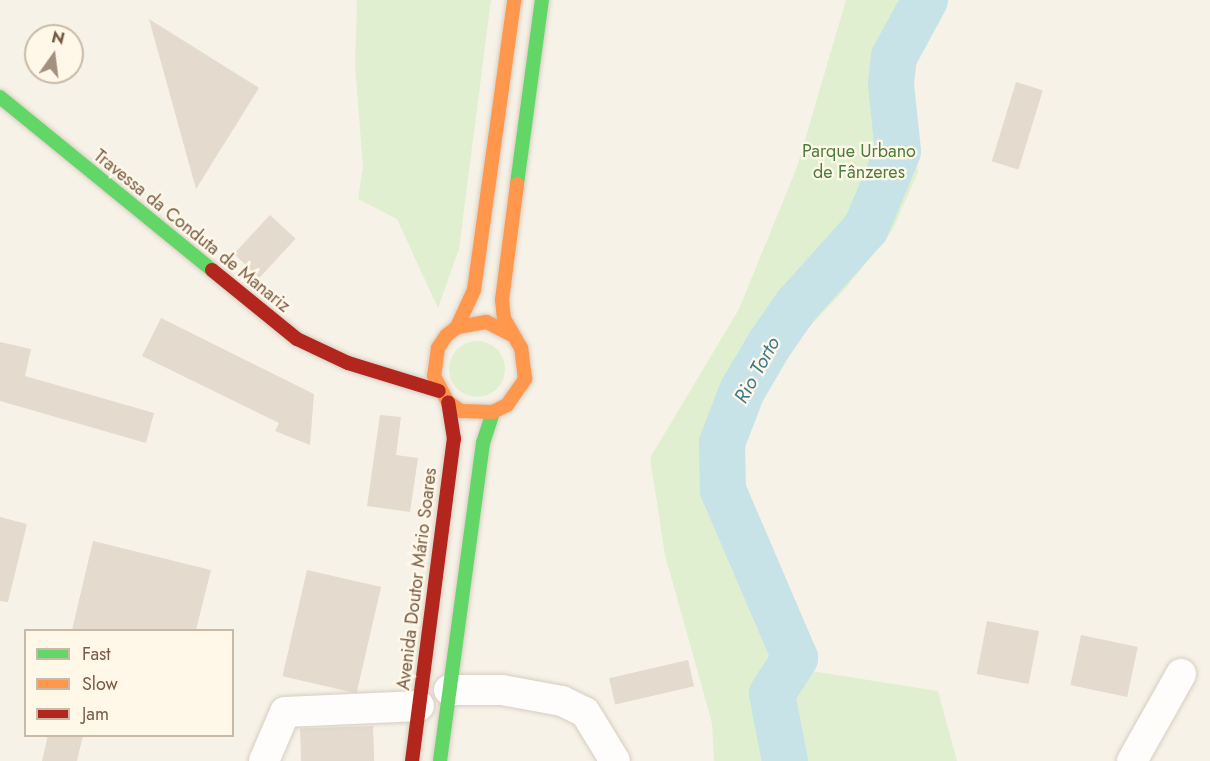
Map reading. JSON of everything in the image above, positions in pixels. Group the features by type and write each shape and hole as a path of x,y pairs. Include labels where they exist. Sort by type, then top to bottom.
{"main road":[{"path":"439,390 434,369 438,348 457,327 474,290 514,0"},
{"path":"448,402 461,411 493,412 507,405 525,379 521,348 512,335 502,300 542,0"},
{"name":"Travessa da Conduta de Manariz","path":"0,97 297,339 324,354 439,390"},
{"path":"457,327 486,322 512,335"},
{"name":"Travessa da Conduta de Manariz","path":"374,371 416,365 438,348"},
{"name":"Avenida Doutor Mário Soares","path":"412,761 454,439 448,402 439,390"},
{"path":"440,761 483,443 493,412"}],"street":[{"path":"1132,761 1181,674"},
{"path":"449,690 502,690 562,701 585,712 615,761"},
{"path":"264,761 285,712 419,706"}],"green space":[{"path":"357,0 491,0 459,249 438,308 397,219 358,199 363,167 355,66"},
{"name":"Parque Urbano de Fânzeres","path":"846,0 935,0 923,24 909,102 918,172 893,229 845,289 794,343 738,440 745,502 805,670 938,691 957,761 714,761 712,723 665,555 650,458 739,309 797,167"},
{"path":"471,341 483,341 493,345 501,353 505,369 501,385 493,393 483,397 471,397 461,393 453,385 449,375 449,363 453,353 461,345"}],"building":[{"path":"149,19 259,88 196,189"},
{"path":"1016,82 1043,90 1019,170 992,161"},
{"path":"270,215 296,239 259,278 234,254"},
{"path":"161,318 314,394 310,445 275,431 279,423 142,356"},
{"path":"0,342 31,349 25,376 154,413 146,443 0,401"},
{"path":"380,415 401,417 396,455 418,458 410,512 367,506"},
{"path":"0,517 27,524 8,602 0,601"},
{"path":"93,541 211,570 196,629 72,629"},
{"path":"307,570 381,587 357,693 282,676"},
{"path":"987,621 1039,631 1029,684 977,674"},
{"path":"1081,635 1138,647 1127,697 1070,685"},
{"path":"688,660 694,686 615,705 609,678"},
{"path":"373,726 374,761 301,761 300,729"},
{"path":"48,737 83,737 77,761 42,761"}],"waterway":[{"name":"Rio Torto","path":"785,761 772,694 795,658 723,490 722,443 742,391 769,345 796,306 866,228 898,151 891,84 894,57 925,0"}],"traffic: fast":[{"path":"517,184 542,0"},
{"path":"0,97 212,270"},
{"path":"440,761 483,443 493,412"}],"traffic: slow":[{"path":"457,327 474,290 514,0"},
{"path":"512,335 486,322 457,327 446,336 438,348 434,376 448,402 461,411 493,412 507,405 525,379 521,348 504,319 502,300 517,184"}],"traffic: jam":[{"path":"212,270 297,339 348,363 439,391"},
{"path":"412,761 454,439 448,402"}]}
